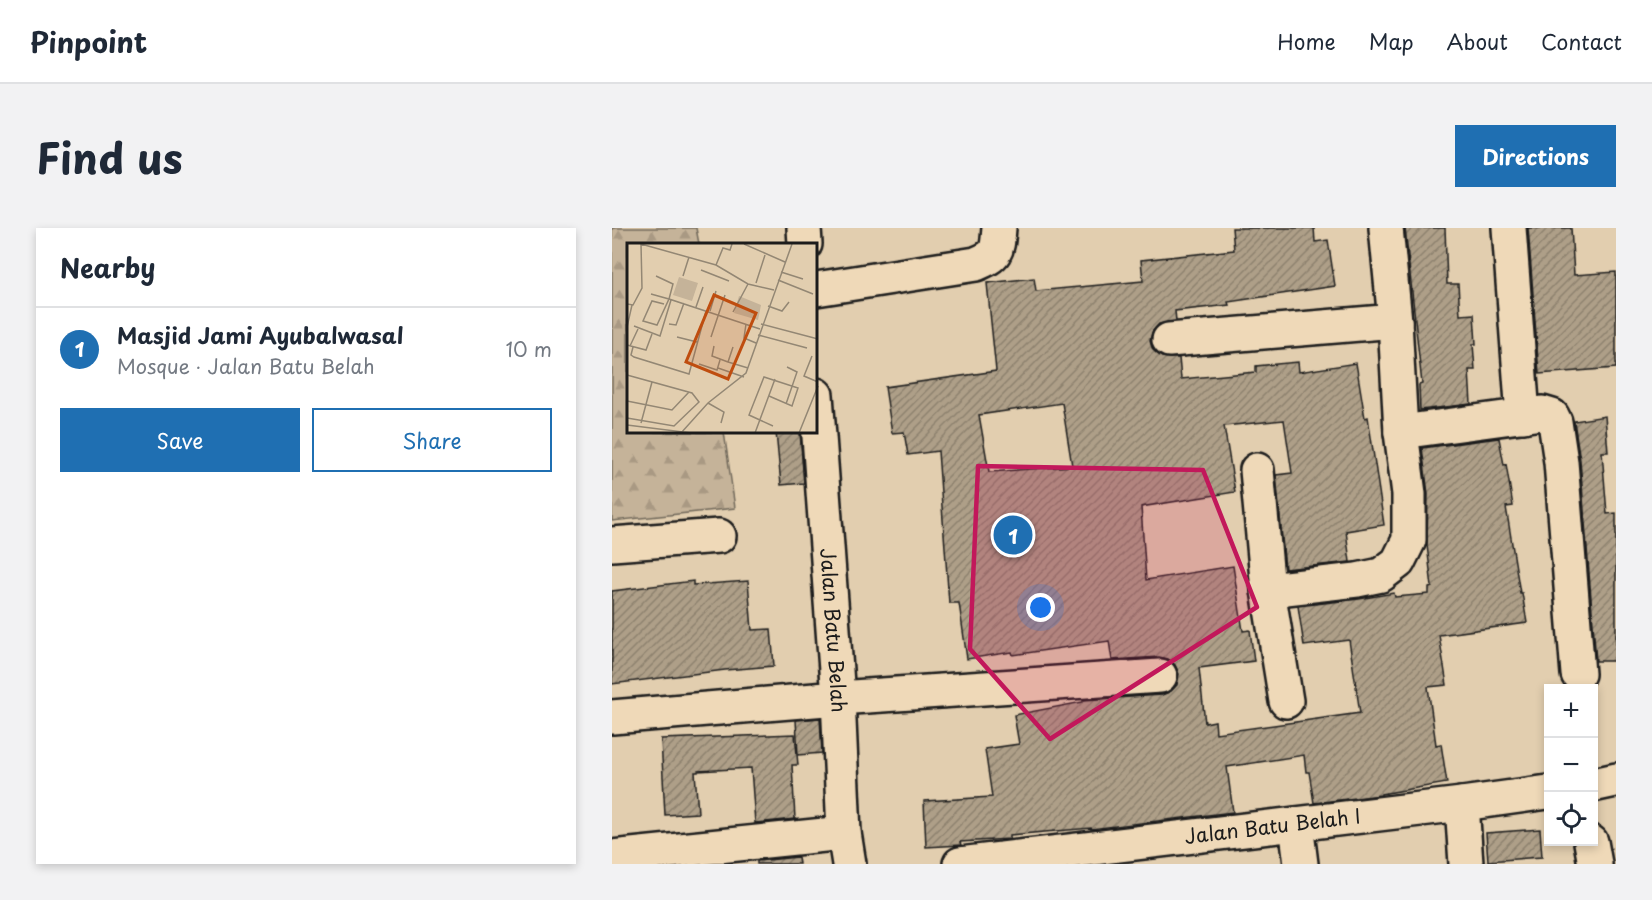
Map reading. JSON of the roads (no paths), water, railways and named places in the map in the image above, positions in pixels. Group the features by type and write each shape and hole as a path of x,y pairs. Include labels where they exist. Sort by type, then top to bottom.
{"street":[{"path":"804,228 805,243"},
{"path":"818,289 976,264 989,258 997,249 999,228"},
{"path":"1268,590 1382,575 1398,562 1409,540 1409,494 1401,432 1395,321 1386,228"},
{"path":"1509,228 1523,416"},
{"path":"1169,340 1395,321"},
{"path":"1401,432 1523,416 1547,414 1551,416 1555,422 1561,462 1578,674"},
{"name":"Jalan Batu Belah","path":"818,423 838,698 846,848"},
{"path":"1257,470 1268,590 1286,701"},
{"path":"612,544 719,536"},
{"path":"612,717 838,698 1160,676"},
{"path":"1598,784 1616,780"},
{"name":"Jalan Batu Belah I","path":"960,864 1299,846 1462,804 1544,793"},
{"path":"1462,804 1466,864"},
{"path":"1593,846 1595,864"},
{"path":"612,857 846,848"}],"place":[{"name":"Masjid Jami Ayubalwasal","path":"1013,535"}]}
